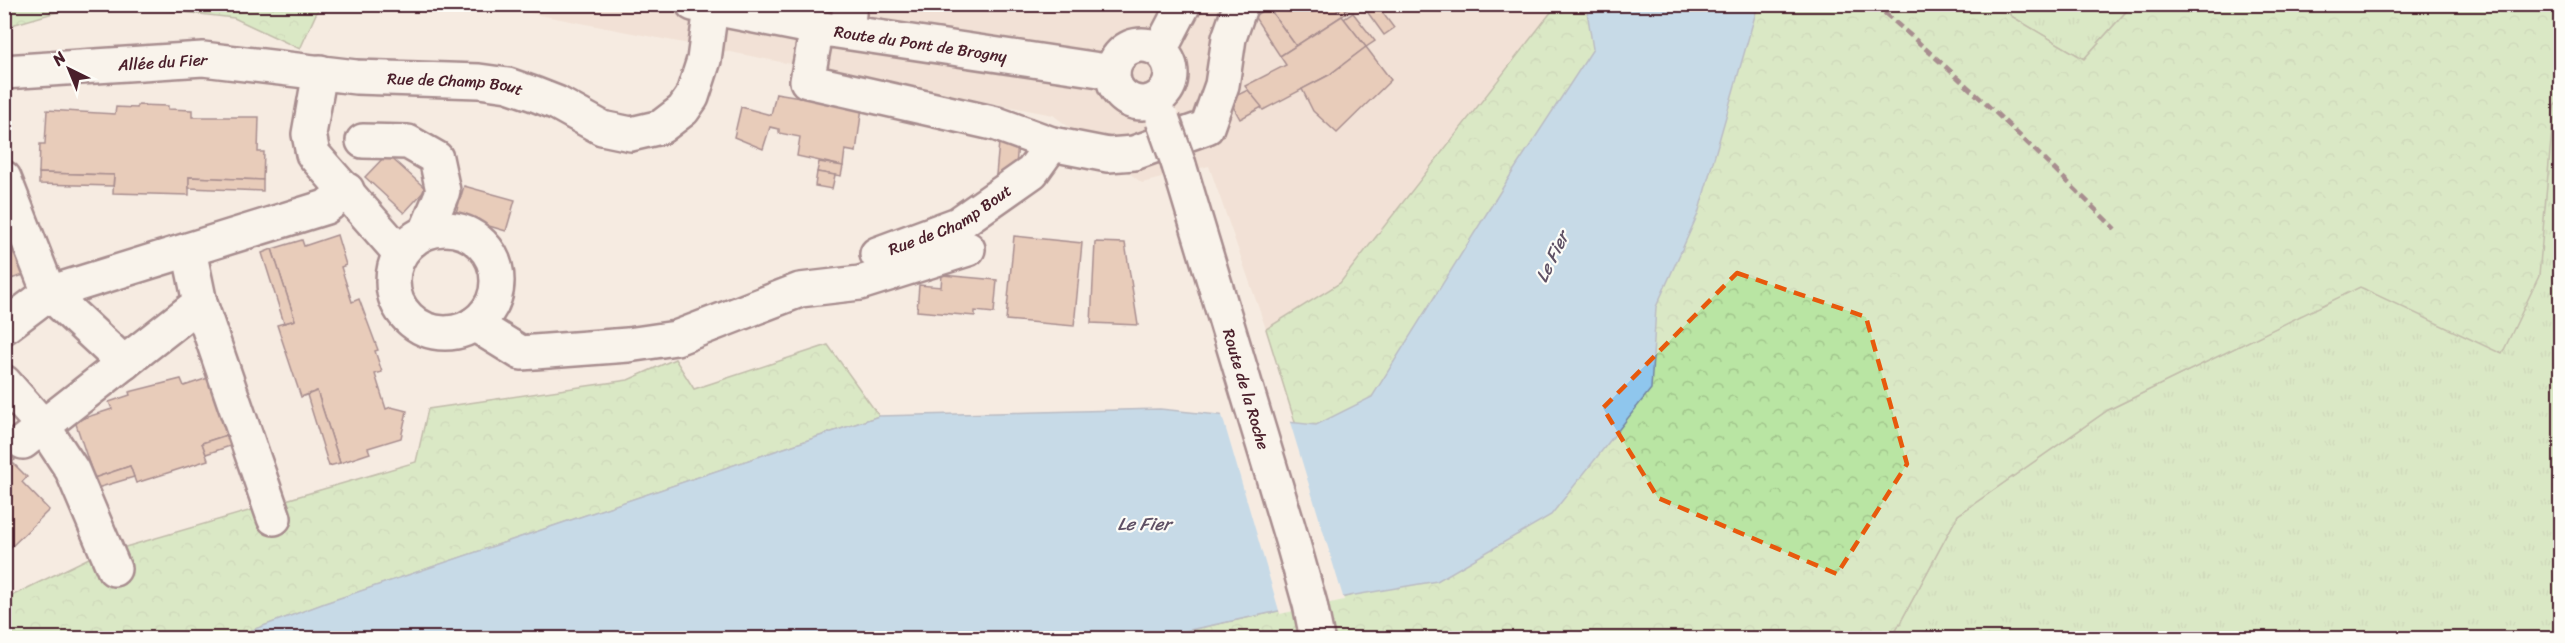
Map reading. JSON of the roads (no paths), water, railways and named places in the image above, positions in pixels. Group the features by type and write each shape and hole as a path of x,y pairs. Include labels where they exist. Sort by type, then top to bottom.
{"street":[{"path":"1160,50 1184,4"},
{"path":"838,21 807,81 997,124 1052,144 1108,155 1134,153 1207,127 1222,86 1229,38 1241,4"},
{"name":"Rue de Champ Bout","path":"320,72 357,77 479,81 508,86 557,103 602,128 631,134 647,132 673,120 692,97 704,60 702,6"},
{"name":"Route du Pont de Brogny","path":"702,6 838,21 1113,72"},
{"path":"1143,45 1160,50 1168,59 1172,71 1171,83 1159,110 1126,99 1118,92 1113,72 1117,60 1125,50 1143,45"},
{"name":"Allée du Fier","path":"4,72 203,59 320,72"},
{"path":"320,72 310,120 309,143 321,166 347,190 400,253"},
{"name":"Route de la Roche","path":"1159,110 1179,165 1292,540 1317,639"},
{"path":"363,141 408,142 436,158 443,191 426,232"},
{"name":"Rue de Champ Bout","path":"474,324 520,353 628,345 676,338 800,290 833,268 912,243 958,224 1032,172 1052,144"},
{"path":"4,178 49,292 124,363"},
{"path":"4,327 49,292 326,207 347,190"},
{"path":"442,228 460,230 475,238 487,250 495,264 497,281 494,297 487,313 474,324 459,332 434,333 411,321 396,302 392,277 400,253 411,240 426,232 442,228"},
{"name":"Rue de Champ Bout","path":"800,290 860,283 968,249"},
{"path":"189,250 200,303 274,518"},
{"path":"33,434 200,303"},
{"path":"4,382 33,434 72,470 114,569"}],"water":[{"name":"Le Fier","path":"1586,5 1758,5 1698,214 1656,307 1651,389 1551,515 1437,581 1349,596 1185,631 1181,638 231,638 325,603 879,416 1160,409 1316,425 1372,397 1510,176 1593,49"}],"railway":[{"path":"1874,4 1997,114 2115,229"}]}
